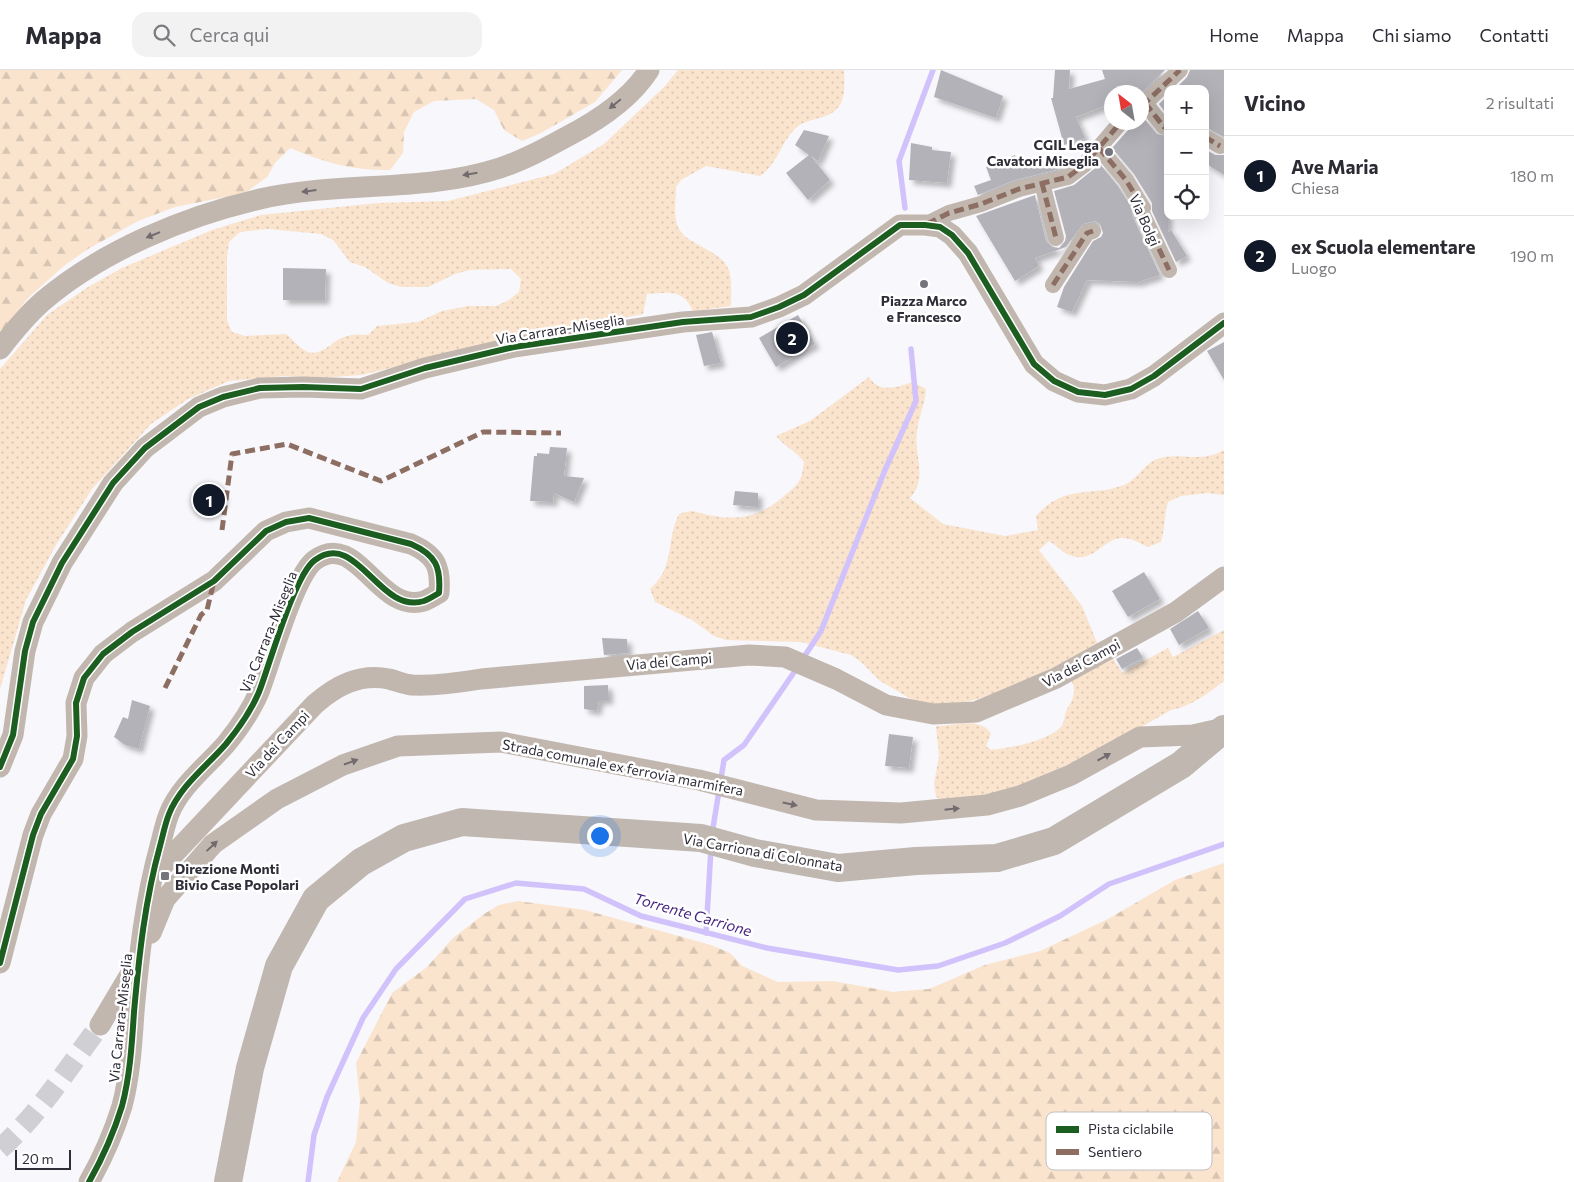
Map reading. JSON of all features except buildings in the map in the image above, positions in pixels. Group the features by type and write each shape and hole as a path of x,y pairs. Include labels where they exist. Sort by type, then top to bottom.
{"main road":[{"name":"Via Carriona di Colonnata","path":"228,1182 250,1068 279,966 316,899 362,862 404,838 462,822 702,838 755,853 838,868 916,861 997,858 1054,841 1181,766 1224,729"}],"street":[{"path":"0,349 36,309 64,285 86,269 137,242 185,222 260,199 326,189 400,185 499,168 524,159 582,129 616,104 649,70"},
{"path":"1149,98 1180,70"},
{"path":"1149,111 1164,127"},
{"path":"1114,130 1084,165 1068,177 1019,189 981,204 949,213 932,226 952,235 968,253 1034,364 1054,381 1078,392 1105,395 1131,389 1154,376 1224,323"},
{"path":"1209,139 1220,146"},
{"name":"Via Bolgi","path":"1099,148 1143,208 1141,212 1169,270"},
{"path":"1042,183 1056,238"},
{"name":"Via Carrara-Miseglia","path":"0,767 13,735 24,651 33,622 62,563 113,483 145,448 199,407 223,397 260,388 361,389 425,368 514,347 683,322 751,317 779,308 804,295 900,225 932,226"},
{"path":"1053,285 1087,233 1093,231"},
{"name":"Via Carrara-Miseglia","path":"0,963 33,835 41,814 73,759 77,736 76,703 84,678 103,654 132,632 214,582 266,531 286,522 309,518 331,522 411,544 433,559 440,575 439,593 424,601 410,602 393,597 358,563 347,557 330,554 313,561 307,568 286,614 258,692 246,717 226,744 185,787 169,813 152,877 139,959 130,1053 122,1106 109,1141 89,1182"},
{"name":"Via dei Campi","path":"152,877 314,704 333,688 351,680 387,678 408,684 442,686 481,679 619,665 749,655 785,657 836,679 886,706 933,714 976,712 1073,668 1176,612 1224,577"},
{"name":"Strada comunale ex ferrovia marmifera","path":"100,1025 139,959 165,899 213,844 277,799 343,765 398,746 501,742 699,780 816,810 901,813 953,809 987,804 1020,796 1071,775 1140,737 1193,735 1224,729"}],"green space":[{"path":"0,70 622,70 595,102 541,133 522,141 504,130 494,110 476,99 434,101 414,112 404,132 403,153 390,170 363,169 338,165 290,148 275,163 267,177 245,193 175,207 138,221 88,249 65,265 27,299 0,335"},
{"path":"678,70 844,70 844,94 839,106 828,115 799,125 787,139 771,165 760,176 706,166 681,180 676,187 675,214 677,225 687,238 717,256 728,267 731,282 731,306 693,311 689,304 679,295 668,293 647,294 643,314 502,342 361,375 318,378 285,376 229,381 188,399 151,424 92,489 56,545 26,600 0,689 0,369 47,315 88,287 122,268 212,230 261,215 378,203 448,201 554,174 604,144 665,86","holes":["267,229 321,234 333,240 350,262 365,267 388,283 401,287 428,287 455,274 470,270 511,269 521,279 519,292 509,300 496,306 469,306 442,311 418,322 377,326 368,335 356,334 344,337 315,353 304,350 286,334 245,336 232,332 227,320 227,256 229,242 240,232"]},
{"path":"869,377 878,386 889,388 913,382 926,389 916,440 920,474 919,482 910,498 943,524 1005,536 1038,530 1036,516 1057,499 1067,495 1100,491 1124,485 1157,459 1173,456 1206,456 1224,450 1224,495 1208,493 1181,496 1168,502 1161,542 1148,547 1132,540 1115,539 1092,554 1079,557 1066,553 1049,541 1039,550 1082,606 1098,645 1006,691 970,701 944,705 918,703 880,681 851,655 801,642 726,640 714,636 692,620 655,602 650,589 664,572 672,535 679,514 691,511 719,517 739,517 757,513 774,504 793,489 798,482 802,475 804,462 776,436 810,421"},
{"path":"1224,630 1224,681 1199,699 1186,706 1171,710 1093,755 1000,794 950,803 936,797 934,784 939,756 936,726 966,723 981,725 991,734 986,746 991,750 1018,746 1038,740 1061,727 1074,695 1074,687 1071,680 1112,657 1122,673 1168,648 1173,657"},
{"path":"1224,863 1224,1182 337,1182 356,1142 360,1101 356,1063 392,993 427,967 453,938 499,905 518,901 585,910 711,945 730,953 742,966 778,982 833,981 893,992 929,989 985,965 1040,951 1108,919 1175,880"}],"waterway":[{"path":"905,208 899,161 933,70"},
{"path":"802,660 821,631 885,470 916,401 911,349"},
{"path":"712,834 724,760 744,745 797,668"},
{"name":"Torrente Carrione","path":"308,1182 314,1135 327,1097 363,1018 396,969 465,899 516,883 584,889 641,916 767,948 898,970 938,966 1005,943 1060,916 1109,884 1224,844"},
{"path":"706,933 711,848"}],"tunnel":[{"path":"0,1149 41,1105 100,1025"}],"marked path":[{"path":"1149,99 1180,70"},
{"path":"1149,108 1164,127"},
{"path":"927,224 949,213 981,204 1019,189 1068,177 1084,165 1114,130"},
{"path":"1209,139 1220,146"},
{"path":"1099,148 1126,180 1143,208 1141,211 1169,270"},
{"path":"1042,183 1056,238"},
{"path":"1053,285 1087,233 1093,231"},
{"path":"222,530 232,454 287,444 381,481 483,432 561,433"},
{"path":"165,688 201,615 207,610 214,581"}],"cycle path":[{"path":"0,767 13,735 25,651 33,622 62,563 113,483 145,448 199,407 223,397 260,388 361,389 425,368 514,347 683,322 751,317 804,295 900,225 940,227 952,235 968,253 1034,364 1054,381 1078,392 1105,395 1131,389 1154,376 1224,323"},
{"path":"0,963 33,835 41,814 73,759 77,736 76,703 84,678 103,654 132,632 214,581 266,531 286,522 309,518 411,544 431,557 438,569 439,593 424,601 408,602 394,596 356,563 343,555 330,553 315,560 307,569 291,601 259,692 248,713 226,744 187,785 174,804 164,830 146,907 125,1095 103,1155 89,1182"}],"place":[{"name":"CGIL Lega Cavatori Miseglia","path":"1109,152"},
{"name":"Piazza Marco e Francesco","path":"924,284"},
{"name":"ex Scuola elementare","path":"792,338"},
{"name":"Ave Maria","path":"209,500"},
{"name":"Direzione Monti Bivio Case Popolari","path":"165,876"}]}
